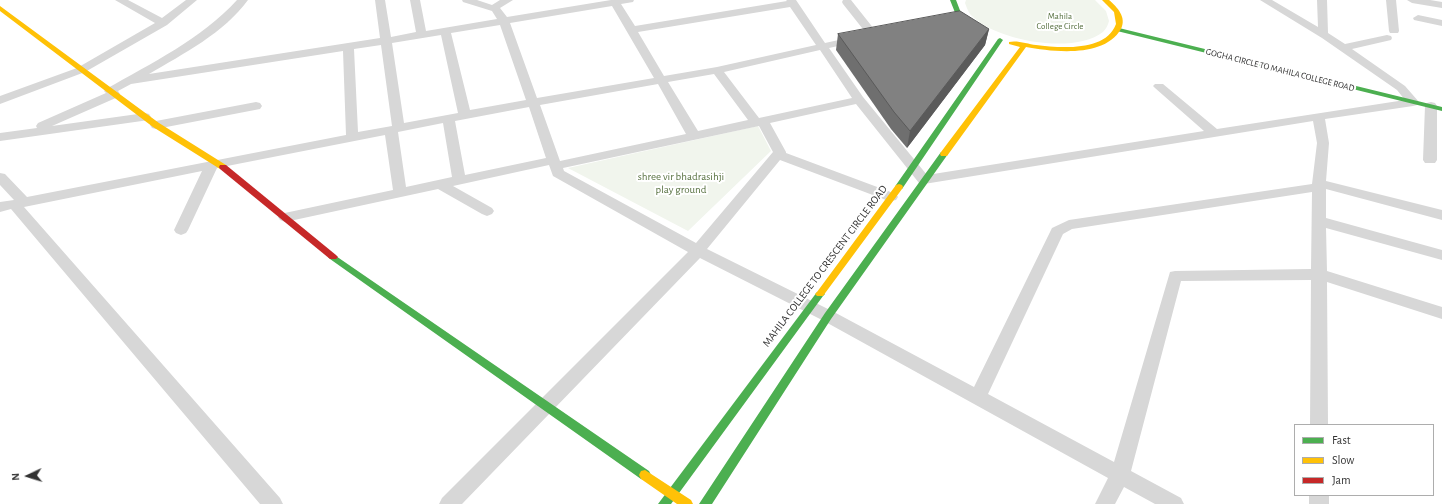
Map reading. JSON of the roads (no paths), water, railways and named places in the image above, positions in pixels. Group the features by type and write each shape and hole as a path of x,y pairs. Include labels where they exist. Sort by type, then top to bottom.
{"main road":[{"path":"953,0 954,10 962,19 993,37 1024,46 1062,50 1088,47 1108,40 1119,30 1120,19 1114,7 1105,0"},
{"path":"0,8 156,125 216,165 285,217 333,257 686,504"},
{"name":"GOGHA CIRCLE TO MAHILA COLLEGE ROAD","path":"1119,30 1436,107"},
{"name":"MAHILA COLLEGE TO CRESCENT CIRCLE ROAD","path":"663,504 914,167 993,37"},
{"path":"705,504 828,316 924,180 1024,46"}],"street":[{"path":"0,100 81,70 163,23 192,0"},
{"path":"26,133 112,92 127,81 207,33 243,1 255,0"},
{"path":"380,0 386,41 400,192"},
{"path":"415,0 422,34"},
{"path":"467,0 496,9 504,21 558,173 698,251 828,316 1174,504"},
{"path":"493,8 508,0"},
{"path":"591,0 604,4"},
{"path":"127,81 386,41 629,0"},
{"path":"1265,0 1327,37 1401,88 1413,102"},
{"path":"1322,0 1327,37"},
{"path":"1342,48 1391,35 1391,0"},
{"path":"1412,0 1442,5"},
{"path":"126,1 163,23"},
{"path":"616,2 694,136"},
{"path":"632,30 792,2 859,100 924,180 1413,102"},
{"path":"847,2 874,36"},
{"path":"1418,18 1442,23"},
{"path":"947,22 962,19"},
{"path":"1327,37 1376,30"},
{"path":"445,31 465,115"},
{"path":"13,205 448,118 717,70 822,45 889,33"},
{"path":"348,47 352,137"},
{"path":"450,504 698,251 780,152 760,122 717,70"},
{"path":"1159,86 1214,133"},
{"path":"285,217 459,180 694,136 859,100"},
{"path":"156,125 256,106"},
{"path":"1430,160 1436,107"},
{"path":"1318,116 1323,142 1319,185 1319,424"},
{"path":"0,137 145,117"},
{"path":"448,118 459,180"},
{"path":"778,155 891,197"},
{"path":"180,230 216,165"},
{"path":"0,177 13,205 273,504"},
{"path":"440,184 487,211"},
{"path":"978,397 1057,231 1060,228 1069,225 1319,185 1442,215"},
{"path":"1319,221 1442,255"},
{"path":"1105,504 1120,475 1175,276 1319,274 1442,313"}],"park label":[{"name":"Mahila College Circle","path":"1060,22"},
{"name":"shree vir bhadrasihji play ground","path":"681,183"}]}
